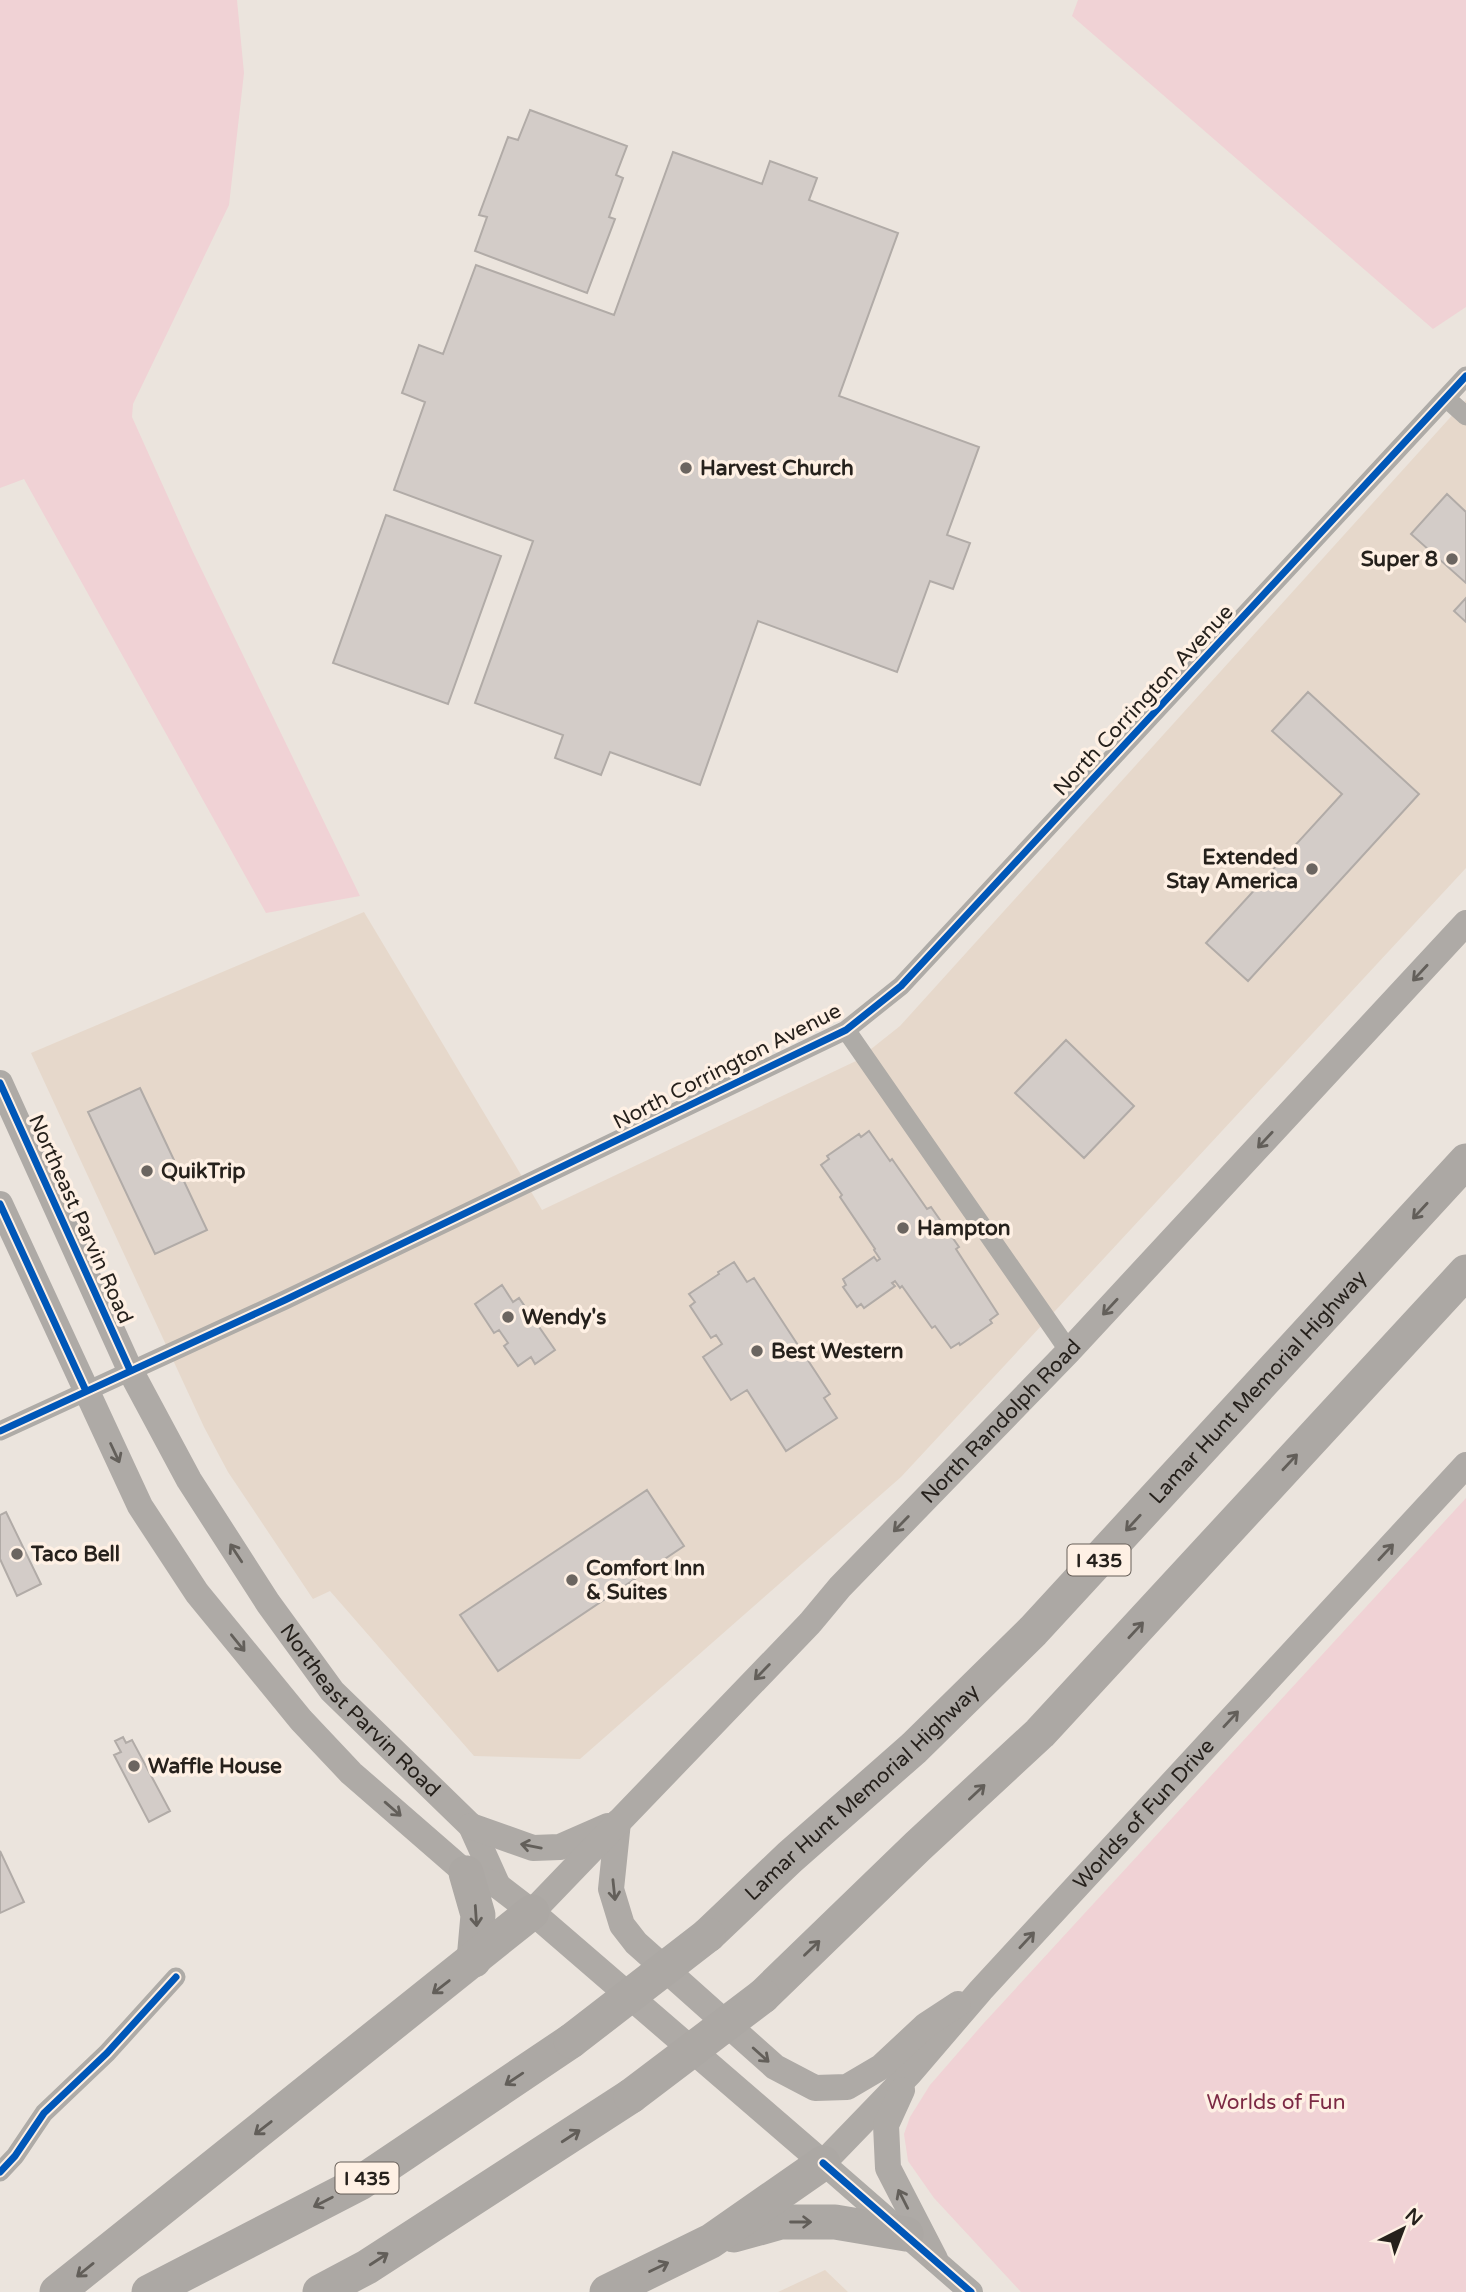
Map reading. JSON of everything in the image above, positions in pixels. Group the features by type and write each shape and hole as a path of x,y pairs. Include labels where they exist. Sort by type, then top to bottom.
{"highway":[{"name":"Lamar Hunt Memorial Highway","path":"149,2292 359,2183 571,2041 708,1936 790,1857 914,1748 1033,1631 1466,1161"},
{"path":"320,2292 367,2267 631,2096 763,1996 918,1846 1041,1734 1466,1272"},
{"path":"466,1873 478,1914 474,1960"},
{"path":"57,2292 532,1912"},
{"path":"607,2292 711,2241 824,2163"},
{"path":"711,2241 780,2222 835,2222 906,2234"}],"main road":[{"name":"North Randolph Road","path":"532,1912 810,1623 840,1587 1069,1351 1466,923"},
{"name":"Northeast Parvin Road","path":"0,1083 130,1370 189,1480 268,1603 332,1691 471,1826 498,1885"},
{"name":"Northeast Parvin Road","path":"0,1204 141,1506 197,1593 301,1720 351,1773 466,1873 498,1885 532,1912 824,2163"},
{"name":"Worlds of Fun Drive","path":"824,2163 909,2074 981,1990 1466,1465"},
{"path":"471,1826 533,1848 560,1847 618,1822 611,1889 622,1925 636,1943 775,2067 816,2088 847,2087 881,2067 926,2025 981,1990"},
{"path":"909,2074 886,2124 888,2168 935,2259"}],"street":[{"name":"North Corrington Avenue","path":"0,1431 285,1300 846,1030 901,986 1466,376"},
{"path":"1446,398 1466,416"},
{"path":"846,1030 1069,1351"},
{"path":"0,2172 15,2156 44,2113 107,2053 176,1977"},
{"name":"Northeast Parvin Road","path":"824,2163 971,2292"}],"shaded area":[{"path":"1466,400 1466,868 901,1477 580,1759 474,1756 330,1591 313,1599 228,1472 204,1427 31,1053 364,912 542,1210 856,1061 900,1026"},
{"path":"825,2270 848,2292 778,2292"}],"green space":[{"path":"0,0 237,0 244,73 229,205 133,404 132,417 192,550 360,896 266,913 24,479 0,488"},
{"path":"1078,0 1466,0 1466,307 1433,329 1072,16"},
{"name":"Worlds of Fun","path":"1466,1498 1466,2292 1021,2292 934,2198 908,2161 904,2134 910,2117 930,2085 983,2024"}],"building":[{"path":"530,110 627,146 616,175 623,178 609,217 615,219 587,293 475,251 487,217 479,215 508,137 518,140"},
{"name":"Harvest Church","path":"673,152 762,184 770,161 817,178 809,200 898,233 839,396 979,447 947,535 970,543 953,589 930,581 897,672 758,621 700,785 610,752 601,775 555,758 563,735 475,703 533,541 394,490 425,402 402,393 419,345 443,354 476,265 614,315"},
{"name":"Super 8","path":"1447,494 1466,512 1466,583 1411,534"},
{"path":"386,515 501,556 448,704 333,663"},
{"path":"1466,598 1466,622 1454,611"},
{"name":"Extended Stay America","path":"1308,692 1419,794 1248,981 1206,943 1342,794 1272,731"},
{"path":"1066,1040 1134,1106 1084,1158 1015,1093"},
{"name":"QuikTrip","path":"140,1088 207,1230 155,1254 88,1112"},
{"name":"Hampton","path":"869,1131 927,1209 931,1207 959,1247 956,1249 998,1314 990,1320 992,1323 960,1345 959,1343 951,1348 935,1326 932,1328 902,1286 900,1288 895,1281 892,1283 895,1286 864,1308 861,1304 857,1307 843,1287 846,1285 843,1279 874,1257 877,1261 880,1259 821,1165 829,1159 827,1156 859,1134 861,1137"},
{"name":"Best Western","path":"734,1262 747,1282 754,1278 830,1394 824,1398 837,1418 786,1451 747,1390 731,1400 703,1357 722,1344 716,1335 711,1338 690,1306 695,1302 689,1294"},
{"name":"Wendy's","path":"502,1285 513,1302 519,1298 555,1350 535,1364 531,1357 518,1366 504,1346 508,1343 499,1330 494,1333 475,1304"},
{"name":"Comfort Inn & Suites","path":"647,1490 684,1546 498,1671 460,1615"},
{"path":"6,1512 41,1584 17,1596 0,1559 0,1515"},
{"path":"123,1737 126,1743 132,1740 170,1811 149,1822 114,1755 121,1752 115,1741"},
{"path":"0,1851 24,1902 0,1913"}],"cycle path":[{"path":"0,1431 285,1300 846,1030 901,986 1466,376"},
{"path":"0,1083 130,1370"},
{"path":"0,1204 86,1391"},
{"path":"0,2172 15,2156 44,2113 107,2053 176,1977"},
{"path":"823,2163 971,2292"}],"place":[{"name":"Harvest Church","path":"686,468"},
{"name":"Super 8","path":"1452,559"},
{"name":"Extended Stay America","path":"1312,869"},
{"name":"QuikTrip","path":"147,1171"},
{"name":"Hampton","path":"903,1228"},
{"name":"Wendy's","path":"508,1317"},
{"name":"Best Western","path":"757,1351"},
{"name":"Taco Bell","path":"17,1554"},
{"name":"Comfort Inn & Suites","path":"572,1580"},
{"name":"Waffle House","path":"134,1766"}]}
